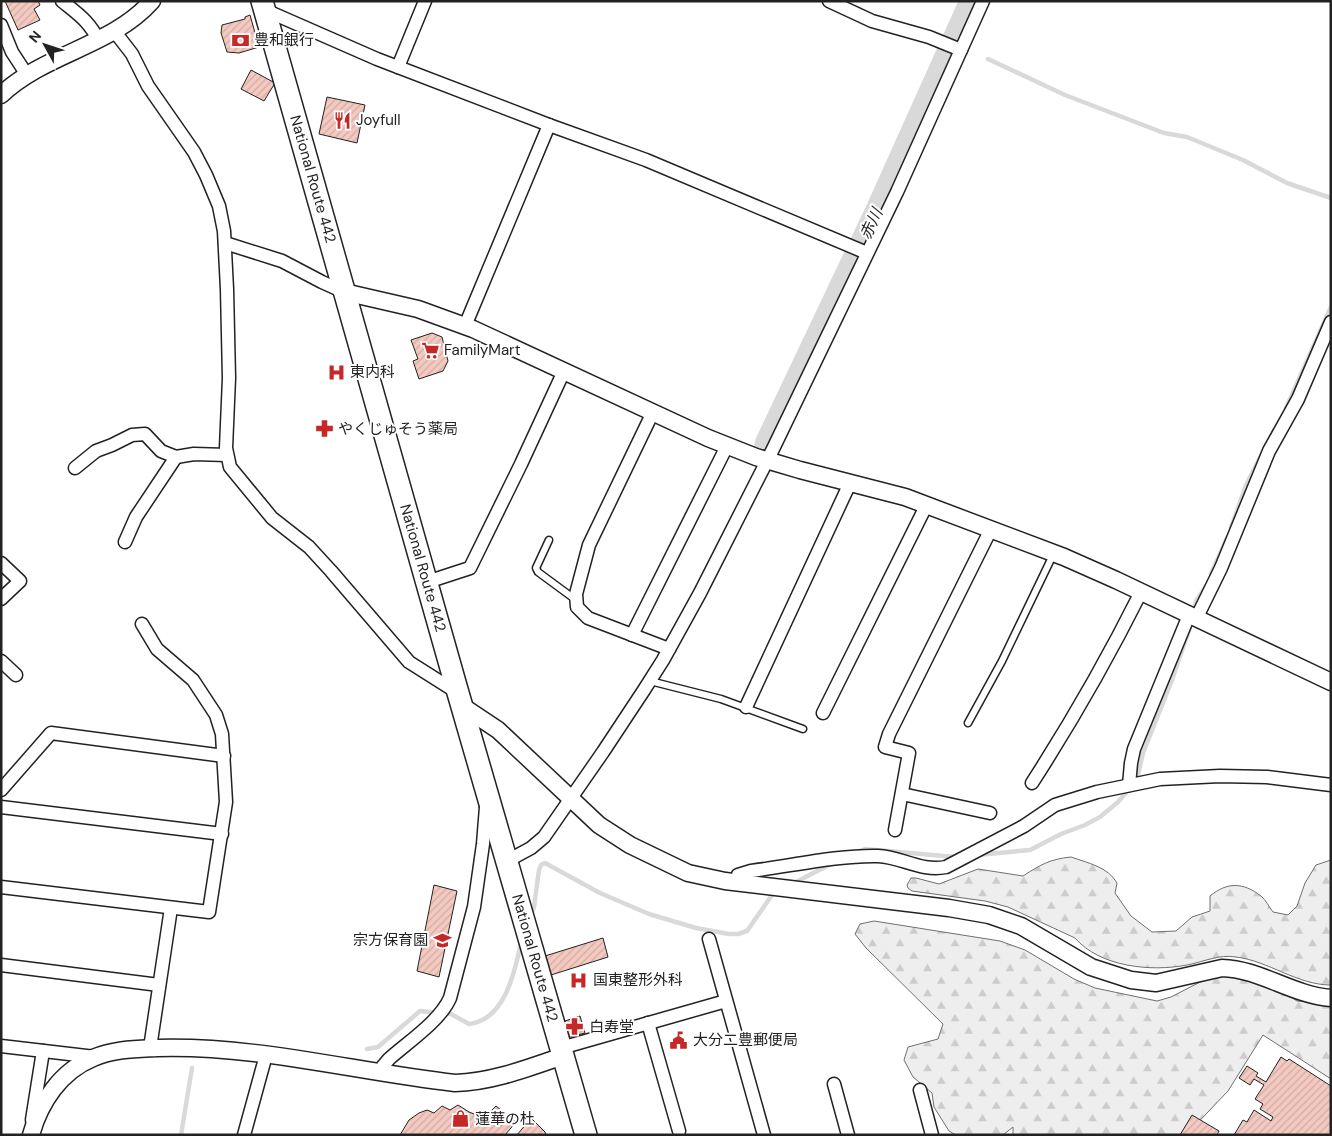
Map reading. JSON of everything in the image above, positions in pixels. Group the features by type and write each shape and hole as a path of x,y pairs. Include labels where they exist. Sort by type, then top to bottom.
{"highway":[{"name":"National Route 442","path":"264,6 460,699 586,1135"}],"street":[{"path":"62,1 85,19 99,41"},
{"path":"1,95 27,76 53,61 115,32 131,22 152,1"},
{"path":"398,67 425,1"},
{"path":"829,1 872,21 929,37 961,50"},
{"path":"507,861 538,843 604,752 669,649 767,461 867,253 983,1"},
{"path":"264,6 398,67 549,126 646,160 867,253"},
{"path":"1,25 12,52 27,76"},
{"path":"115,32 132,54 144,80 182,133 206,175 219,206 225,243 228,360 227,455 230,466 266,511 281,526 309,547 331,570 405,657 498,730 599,825 666,864 698,876 737,883 948,908 989,915 1021,926 1090,967 1131,980 1156,983 1222,968 1231,968 1251,973 1304,993 1331,998"},
{"path":"465,326 549,126"},
{"path":"225,243 282,261 344,292 418,309 465,326 727,446 767,461 927,504 1054,553 1331,682"},
{"path":"1129,785 1134,749 1192,617 1221,568 1269,451 1300,394 1331,322"},
{"path":"427,582 470,568 564,371"},
{"path":"653,412 589,544 576,600 577,607 588,618 669,649"},
{"path":"75,468 96,451 132,436 145,434 162,451 176,457 194,454 227,455"},
{"path":"632,635 727,446"},
{"path":"125,542 136,517 176,457"},
{"path":"746,707 850,483"},
{"path":"823,714 927,504"},
{"path":"895,830 909,753 886,746 889,734 991,529"},
{"path":"1,563 20,581 1,599"},
{"path":"1032,783 1063,735 1108,657 1141,592"},
{"path":"1,887 209,912 227,793 222,734 216,715 193,680 157,649 142,624"},
{"path":"1,661 16,676"},
{"path":"1,790 51,733 224,756"},
{"path":"737,883 738,875 751,871 864,856 890,858 927,868 946,867 1024,826 1055,805 1088,794 1129,785 1172,778 1246,775 1331,785"},
{"path":"382,1072 383,1066 388,1059 436,1018 450,998 474,907 483,844 487,792"},
{"path":"902,794 990,813"},
{"path":"1,807 222,834"},
{"path":"150,1048 171,908"},
{"path":"709,939 764,1135"},
{"path":"1,966 159,985"},
{"path":"31,1135 40,1110 55,1087 73,1069 95,1057 123,1050 194,1048 468,1083 508,1074 562,1052 648,1023 726,1000"},
{"path":"648,1023 679,1131"},
{"path":"1,1046 95,1057"},
{"path":"31,1135 43,1051"},
{"path":"244,1135 266,1056"},
{"path":"834,1084 848,1135"},
{"path":"920,1090 929,1134"}],"lane":[{"path":"549,540 536,568 538,572 576,600"},
{"path":"968,723 1010,644 1054,553"},
{"path":"650,681 746,707 803,729"}],"green space":[{"path":"1071,857 1097,866 1108,873 1117,883 1115,893 1131,916 1152,932 1176,931 1192,917 1210,911 1210,896 1216,891 1229,886 1248,888 1263,898 1273,912 1288,915 1297,906 1305,883 1316,865 1331,860 1331,985 1306,981 1248,959 1230,956 1173,967 1158,968 1127,965 1098,955 1086,948 1075,938 1008,907 985,901 912,891 907,885 911,878 939,884 978,869 1023,876 1046,863"},
{"path":"874,921 1000,941 1025,950 1074,979 1095,988 1157,1001 1171,997 1204,980 1229,971 1282,991 1297,1001 1331,1003 1331,1079 1263,1035 1228,1091 1186,1135 1013,1135 1013,1127 1003,1135 956,1135 949,1131 934,1107 932,1093 913,1077 904,1060 908,1047 938,1039 943,1024 866,948 855,934 860,924"}],"building":[{"path":"5,1 38,1 40,5 34,9 40,20 18,30"},
{"name":"豊和銀行","path":"250,15 259,47 239,53 227,52 221,33 222,25 245,19 245,17"},
{"path":"251,70 275,83 264,101 241,89"},
{"name":"Joyfull","path":"327,97 365,105 357,143 319,134"},
{"name":"FamilyMart","path":"432,333 442,337 448,361 443,371 419,379 413,361 418,359 411,340"},
{"name":"宗方保育園","path":"434,885 457,891 439,977 417,971"},
{"name":"国東整形外科","path":"603,938 608,957 551,975 545,956"},
{"name":"白寿堂","path":"580,1016 585,1033 567,1036 566,1028 568,1026 565,1021"},
{"path":"1281,1057 1287,1061 1289,1059 1331,1086 1331,1135 1234,1135 1243,1120 1247,1122 1254,1110 1271,1121 1273,1117 1260,1109 1263,1104 1255,1099 1264,1085 1254,1079 1250,1085 1239,1078 1247,1066 1258,1073 1256,1076 1266,1082"},
{"name":"蓮華の杜","path":"458,1105 484,1118 496,1106 516,1122 505,1135 400,1135 409,1120 419,1113 427,1110 434,1113 442,1106 450,1110"},
{"path":"1192,1115 1219,1131 1217,1135 1180,1135"},
{"path":"531,1118 545,1132 546,1135 517,1135"}],"waterway":[{"name":"赤川","path":"767,444 878,210 972,1"},
{"path":"988,59 1065,95 1164,133 1187,137 1243,160 1287,183 1331,198"},
{"path":"1286,408 1331,307"},
{"path":"1231,528 1246,485 1274,430"},
{"path":"1211,574 1227,538"},
{"path":"1194,610 1196,601 1206,586"},
{"path":"1135,782 1143,753 1172,680 1190,627"},
{"path":"977,855 1030,850 1100,817 1118,802 1130,788"},
{"path":"854,853 865,849 955,857"},
{"path":"530,917 534,907 539,870 541,865 545,863 600,893 649,914 696,928 729,934 747,931 772,895 778,892"},
{"path":"794,883 831,864"},
{"path":"367,1049 378,1047 420,1011 451,1014 469,1024 481,1021 500,1004 511,980 521,943"},
{"path":"181,1135 192,1068"}],"place":[{"name":"豊和銀行","path":"240,40"},
{"name":"Joyfull","path":"342,120"},
{"name":"FamilyMart","path":"430,350"},
{"name":"東内科","path":"336,372"},
{"name":"やくじゅそう薬局","path":"324,429"},
{"name":"宗方保育園","path":"442,940"},
{"name":"国東整形外科","path":"579,980"},
{"name":"白寿堂","path":"575,1027"},
{"name":"大分二豊郵便局","path":"679,1040"},
{"name":"蓮華の杜","path":"461,1119"}]}
